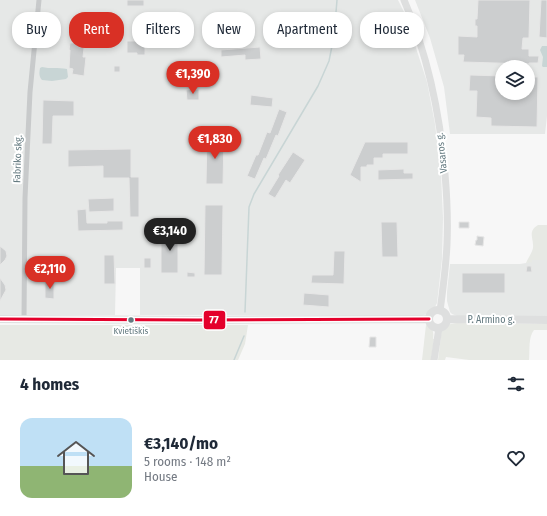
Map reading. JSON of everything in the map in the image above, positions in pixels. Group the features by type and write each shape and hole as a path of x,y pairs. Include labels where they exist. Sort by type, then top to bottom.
{"main road":[{"path":"440,311 445,314 447,319 445,324 439,328 431,324 430,316 434,312 440,311"},
{"path":"0,319 430,319"},
{"name":"P. Armino g.","path":"447,319 547,320"}],"street":[{"name":"Fabriko skg.","path":"24,320 25,198 30,92 39,0"},
{"name":"Vasaros g.","path":"404,0 419,39 427,66 434,92 441,137 447,199 447,244 440,311"},
{"path":"434,360 439,328"}],"shaded area":[{"path":"0,0 398,0 404,12 360,12 360,48 416,48 427,82 435,124 441,175 443,218 442,259 437,303 430,313 421,316 140,315 140,268 116,268 115,315 0,315"},
{"path":"415,0 547,0 547,116 545,134 450,134 444,87 430,38 424,23 424,12 420,12"},
{"path":"542,46 547,46 547,67 542,66 543,57 540,50"},
{"path":"40,68 67,69 68,77 66,79 52,81 42,80 39,73"},
{"path":"538,225 547,225 547,260 532,260 532,262 526,263 533,248 532,233"},
{"path":"532,260 547,260 547,317 457,316 450,312 447,301 447,292 450,264 520,264"},
{"path":"457,323 547,324 547,330 534,330 532,333 530,340 529,360 469,360 446,357 445,360 438,360 442,328 447,325"},
{"path":"0,325 248,325 245,344 238,360 0,360"},
{"path":"426,325 432,329 434,339 431,360 422,360"}],"building":[{"path":"127,0 144,0 144,6 127,6"},
{"path":"478,0 530,0 529,38 523,38 522,49 529,49 529,56 539,56 538,63 535,63 535,60 495,60 495,63 463,62 464,55 458,55 458,36 477,37 477,26 475,26 475,19 477,19"},
{"path":"541,0 547,0 547,38 539,37"},
{"path":"127,41 132,41 132,48 145,48 145,55 127,53"},
{"path":"260,47 261,59 245,60 245,55 221,57 221,50"},
{"path":"69,48 84,48 83,57 86,57 84,76 72,74 73,69 69,68"},
{"path":"114,66 120,66 120,72 114,72"},
{"path":"470,75 495,76 495,100 535,100 535,77 538,77 537,127 491,126 491,118 476,117 477,91 469,91"},
{"path":"199,89 199,100 187,100 186,90"},
{"path":"251,95 273,98 272,107 250,105"},
{"path":"43,100 74,101 74,116 53,116 52,144 42,144"},
{"path":"279,109 287,112 278,136 276,135 266,159 264,158 255,179 247,176 256,155 258,155 267,132 270,133"},
{"path":"207,135 224,136 223,184 206,184"},
{"path":"365,142 408,142 408,154 383,154 383,158 374,158 374,165 361,167 361,182 350,175"},
{"path":"131,149 131,177 139,177 139,217 130,217 129,178 103,178 103,166 68,167 68,150"},
{"path":"293,152 305,160 290,183 286,180 275,198 268,194"},
{"path":"404,169 404,173 413,173 413,179 378,180 378,170"},
{"path":"114,198 114,211 89,212 88,199"},
{"path":"205,205 223,205 222,275 204,275"},
{"path":"86,209 87,223 123,221 123,230 78,231 77,210"},
{"path":"381,222 397,222 398,257 382,257"},
{"path":"459,222 469,222 469,228 459,228"},
{"path":"161,231 178,231 178,273 161,273"},
{"path":"477,236 484,237 483,246 475,245"},
{"path":"0,246 6,251 7,256 0,265"},
{"path":"334,251 345,251 344,284 311,283 312,275 333,275"},
{"path":"104,255 114,255 115,284 104,284"},
{"path":"144,258 151,258 151,268 144,268"},
{"path":"527,266 531,266 532,272 526,272"},
{"path":"187,272 195,273 195,277 187,277"},
{"path":"462,273 505,273 505,293 462,293"},
{"path":"0,278 5,285 6,290 0,301"},
{"path":"45,282 54,282 54,299 45,298"},
{"path":"304,293 329,295 329,307 303,305"},
{"path":"370,337 376,337 376,347 369,347"}],"waterway":[{"path":"245,312 249,207 254,194 318,86 329,61 334,36 337,0"},
{"path":"234,360 244,336"}],"transit line":[{"name":"77","path":"0,319 429,319"}],"place":[{"name":"Kvietiškis","path":"131,320"}]}
